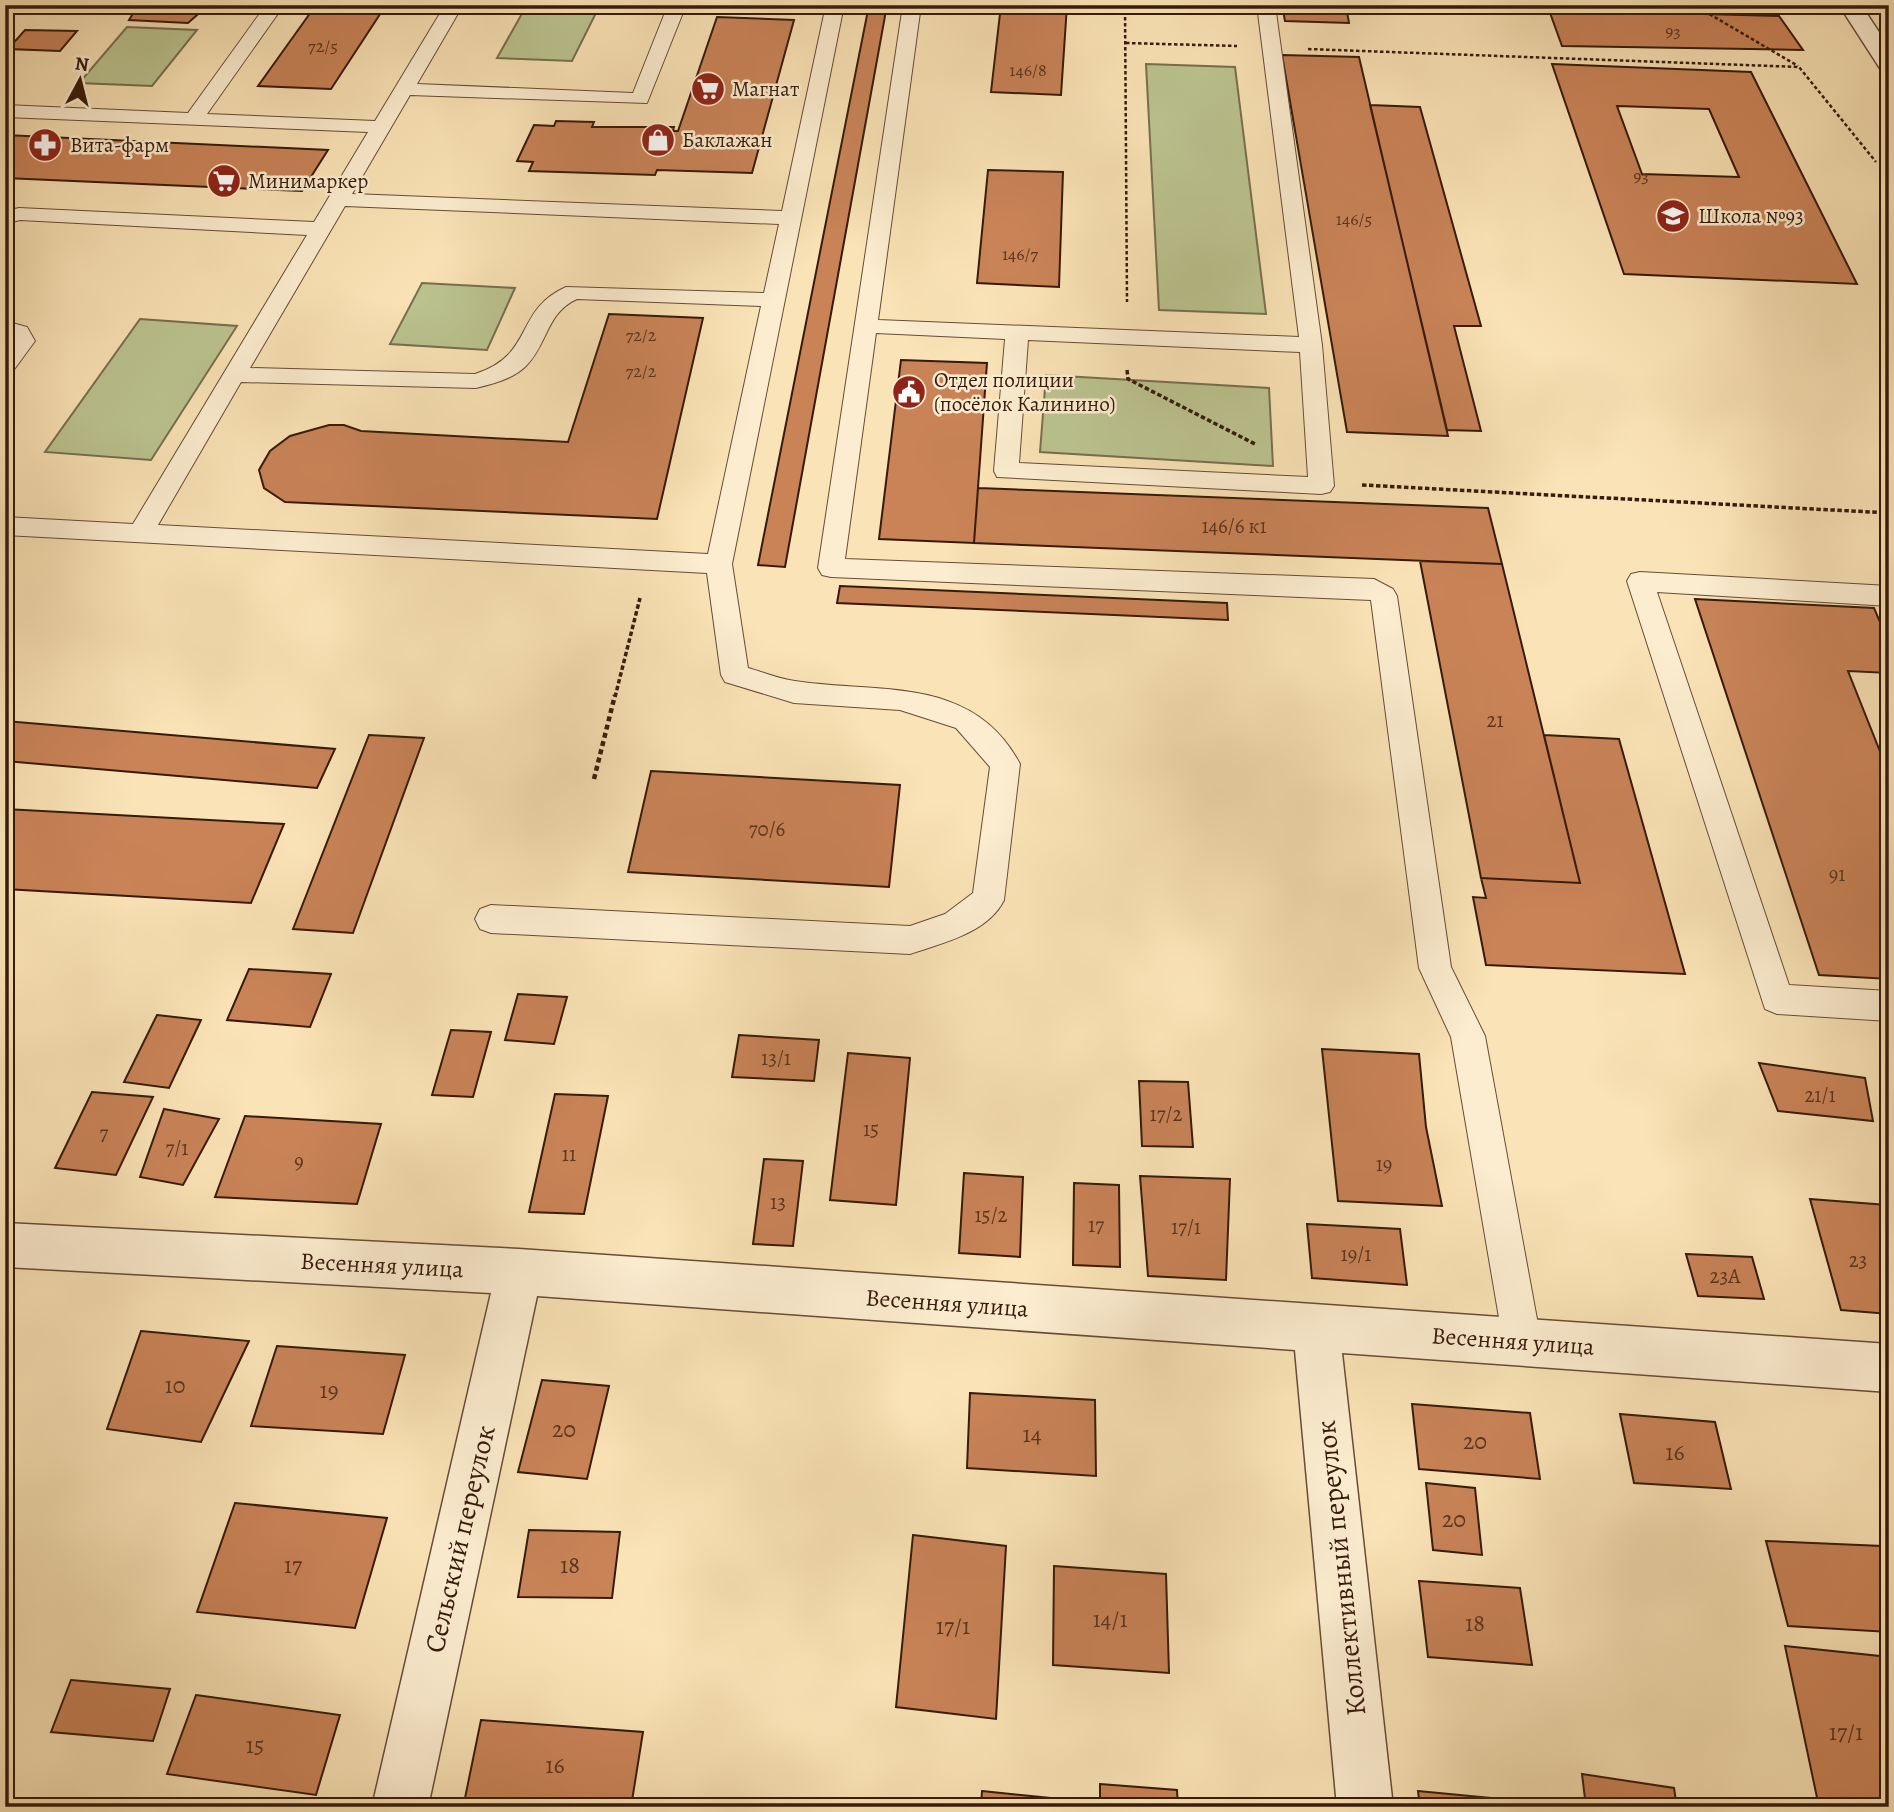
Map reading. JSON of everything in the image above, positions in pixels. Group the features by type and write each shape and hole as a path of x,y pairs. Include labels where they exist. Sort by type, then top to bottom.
{"street":[{"path":"1850,5 1889,65"},
{"name":"Весенняя улица","path":"5,1245 519,1272 1315,1330 1522,1341 1889,1368"},
{"name":"Сельский переулок","path":"400,1807 519,1272"},
{"name":"Коллективный переулок","path":"1315,1330 1366,1807"}],"lane":[{"path":"193,118 275,5"},
{"path":"140,533 454,5"},
{"path":"404,89 640,99 677,5"},
{"path":"491,919 911,940 956,925 988,900 1005,764 966,720 900,698 794,692 734,675 719,565 835,5"},
{"path":"912,5 831,568 1374,589 1384,596 1436,968 1468,1036 1522,1341"},
{"path":"1017,332 1006,471 1321,486 1311,345 1266,5"},
{"path":"5,111 382,127"},
{"path":"338,200 791,219"},
{"path":"5,218 19,214 321,229"},
{"path":"236,375 475,381 500,373 519,361 545,311 555,298 574,292 774,300"},
{"path":"867,326 1311,345"},
{"path":"5,328 19,332 24,341 5,366"},
{"path":"5,526 719,565"},
{"path":"1889,596 1640,581 1777,999 1889,1006"}],"path":[{"path":"1125,5 1128,379 1337,488 1366,484 1889,513"},
{"path":"1694,5 1799,66 1876,162"},
{"path":"1126,43 1799,66"},
{"path":"594,779 649,560"}],"green space":[{"path":"524,10 596,13 572,61 497,58"},
{"path":"127,27 197,30 152,86 79,83"},
{"path":"1146,64 1235,67 1266,314 1159,310"},
{"path":"422,283 515,288 487,350 390,344"},
{"path":"140,319 237,326 151,460 45,452"},
{"path":"1046,375 1269,388 1273,466 1040,452"}],"building":[{"path":"138,5 205,8 188,23 129,20"},
{"path":"316,5 386,5 331,89 258,86"},
{"path":"869,5 887,5 785,567 758,565"},
{"path":"1001,5 1067,5 1061,95 991,92"},
{"path":"1282,5 1346,5 1349,23 1285,21"},
{"path":"1549,10 1779,16 1803,50 1562,46"},
{"path":"717,17 794,20 752,173 657,170 655,175 529,171 533,162 517,161 534,125 554,126 556,121 594,122 592,127 674,127 673,131 678,131"},
{"path":"25,30 77,31 60,51 8,49"},
{"path":"1282,55 1359,57 1448,436 1347,432"},
{"path":"1552,64 1751,72 1857,284 1624,274","holes":["1617,106 1709,109 1739,177 1642,174"]},
{"path":"1370,105 1420,107 1481,326 1454,326 1481,431 1447,430"},
{"path":"5,135 328,150 302,191 5,178"},
{"path":"988,170 1063,172 1059,287 977,283"},
{"path":"609,314 703,318 657,519 285,502 264,488 259,470 270,451 290,436 329,425 344,425 361,431 568,442"},
{"path":"901,360 987,363 974,543 879,539"},
{"path":"978,488 1488,508 1502,564 974,543"},
{"path":"1420,561 1502,564 1580,883 1481,878"},
{"path":"840,586 1227,603 1228,620 837,603"},
{"path":"1695,599 1874,608 1889,643 1889,673 1848,671 1889,774 1889,979 1819,975"},
{"path":"5,721 335,749 317,788 5,761"},
{"path":"369,735 424,738 353,933 293,929"},
{"path":"1544,735 1619,739 1685,974 1486,965 1473,897 1486,898 1481,878 1580,883"},
{"path":"651,771 900,785 889,887 628,872"},
{"path":"5,809 284,824 251,903 5,889"},
{"path":"249,969 331,974 310,1027 227,1020"},
{"path":"518,994 567,997 554,1044 505,1040"},
{"path":"157,1015 201,1020 169,1088 124,1082"},
{"path":"451,1030 491,1032 473,1097 432,1095"},
{"path":"739,1035 819,1040 814,1081 732,1077"},
{"path":"1322,1049 1419,1054 1426,1127 1442,1206 1338,1201"},
{"path":"848,1053 910,1058 896,1205 830,1200"},
{"path":"1759,1063 1865,1078 1873,1121 1778,1111"},
{"path":"1139,1081 1188,1082 1193,1147 1142,1146"},
{"path":"92,1092 153,1097 116,1175 55,1168"},
{"path":"555,1094 608,1096 584,1214 529,1212"},
{"path":"164,1109 219,1119 183,1185 140,1177"},
{"path":"245,1116 381,1124 357,1204 215,1197"},
{"path":"764,1159 803,1161 793,1246 753,1244"},
{"path":"964,1173 1023,1177 1020,1257 959,1253"},
{"path":"1140,1176 1230,1179 1226,1280 1148,1276"},
{"path":"1074,1183 1119,1185 1120,1267 1073,1265"},
{"path":"1810,1199 1887,1205 1889,1314 1841,1310"},
{"path":"1307,1224 1400,1229 1407,1285 1312,1278"},
{"path":"1686,1254 1752,1257 1764,1299 1698,1296"},
{"path":"141,1331 249,1341 201,1442 107,1429"},
{"path":"277,1346 405,1355 383,1434 251,1426"},
{"path":"542,1380 609,1386 587,1479 518,1472"},
{"path":"970,1393 1095,1400 1096,1476 967,1468"},
{"path":"1412,1404 1530,1413 1540,1479 1419,1469"},
{"path":"1620,1414 1715,1422 1731,1489 1634,1483"},
{"path":"1426,1483 1475,1488 1482,1555 1433,1550"},
{"path":"235,1503 387,1518 355,1628 197,1612"},
{"path":"529,1530 620,1532 612,1598 518,1597"},
{"path":"913,1535 1006,1546 996,1719 896,1707"},
{"path":"1766,1541 1882,1546 1889,1568 1889,1632 1788,1626"},
{"path":"1054,1566 1166,1574 1169,1673 1053,1665"},
{"path":"1419,1581 1520,1588 1532,1665 1428,1657"},
{"path":"1785,1646 1889,1657 1889,1807 1819,1807"},
{"path":"71,1680 170,1689 153,1741 51,1732"},
{"path":"196,1695 340,1715 316,1795 167,1774"},
{"path":"481,1720 643,1732 631,1807 581,1807 465,1798"},
{"path":"1582,1774 1674,1788 1677,1807 1586,1807"},
{"path":"1100,1784 1177,1790 1178,1807 1100,1807"},
{"path":"982,1791 1080,1801 1080,1807 981,1807"},
{"path":"1418,1791 1522,1801 1523,1807 1420,1807"}],"place":[{"name":"Магнат","path":"708,89"},
{"name":"Баклажан","path":"658,140"},
{"name":"Вита-фарм","path":"45,145"},
{"name":"Минимаркер","path":"224,181"},
{"name":"Школа №93","path":"1673,216"},
{"name":"Отдел полиции (посёлок Калинино)","path":"909,392"}]}
